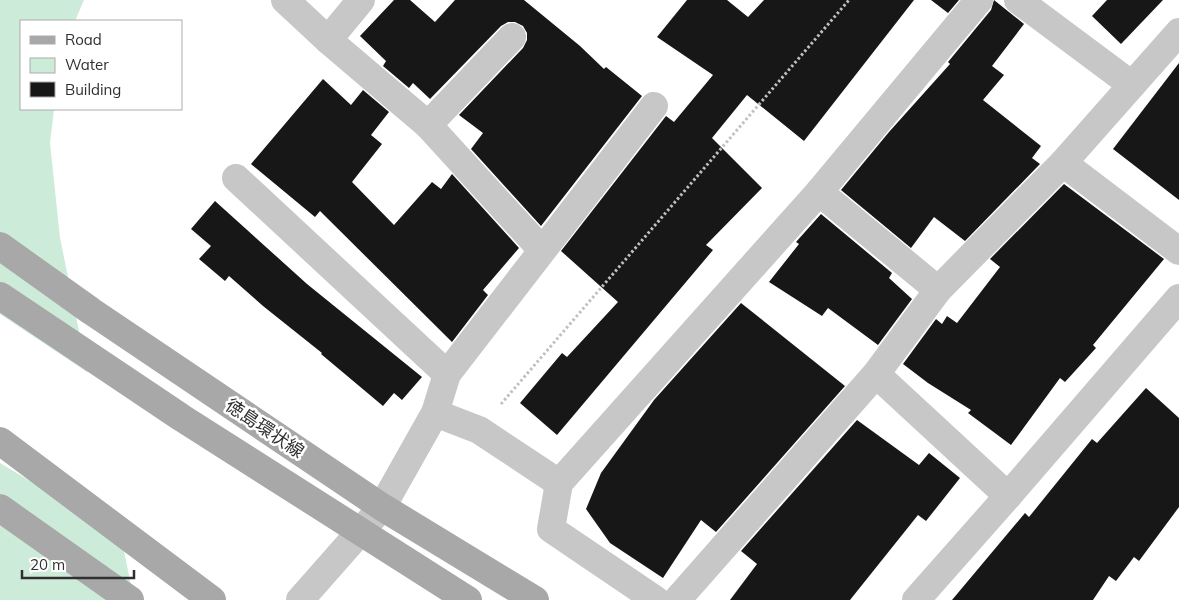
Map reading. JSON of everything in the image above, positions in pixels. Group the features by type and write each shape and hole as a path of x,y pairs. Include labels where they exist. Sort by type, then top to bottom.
{"main road":[{"name":"徳島環状線","path":"0,246 92,311 382,507 535,600"},
{"path":"0,296 182,418 468,600"},
{"path":"0,441 212,600"},
{"path":"0,508 130,600"}],"street":[{"path":"285,0 328,40 428,125 542,250"},
{"path":"328,40 361,0"},
{"path":"656,600 551,529 559,483 818,192 979,0"},
{"path":"1018,0 1132,85"},
{"path":"677,600 876,374 938,290 1063,163 1179,32"},
{"path":"428,125 512,37"},
{"path":"300,600 382,507 435,413 446,374 654,106"},
{"path":"1063,163 1179,251"},
{"path":"236,178 446,374"},
{"path":"818,192 938,290"},
{"path":"916,600 1179,298"},
{"path":"876,374 1008,496"},
{"path":"435,413 479,430 559,483"}],"path":[{"path":"479,430 849,0"}],"water":[{"path":"0,0 84,0 75,20 20,20 20,110 54,110 50,143 60,238 134,600 0,600"}],"pier":[{"path":"0,314 90,374 123,537 0,463"}],"building":[{"path":"394,0 410,0 435,22 455,0 524,0 580,46 604,69 606,67 642,96 541,226 471,149 483,133 459,115 523,48 527,40 527,33 523,26 515,22 508,22 501,26 430,99 413,83 409,88 383,66 386,61 360,36"},
{"path":"687,0 727,0 748,17 764,0 914,0 804,141 747,95 712,138 762,188 706,245 713,250 557,435 520,403 562,353 567,357 618,302 561,251 666,116 674,122 713,75 657,37"},
{"path":"931,0 959,0 948,13"},
{"path":"994,0 1024,24 992,66 1004,75 983,100 1041,146 1032,158 1040,164 965,241 934,217 911,248 841,190 889,132 950,64 948,62 991,10"},
{"path":"1107,0 1163,0 1121,44 1092,16"},
{"path":"1179,63 1179,200 1113,149"},
{"path":"323,79 351,105 363,90 389,112 371,135 382,144 352,182 394,225 432,182 441,189 452,174 519,248 483,290 488,295 452,342 320,211 315,217 251,164"},
{"path":"1064,184 1164,259 1093,345 1096,348 1065,382 1060,378 1011,445 968,413 971,410 928,383 903,364 936,319 942,324 947,316 957,323 1000,267 990,259"},
{"path":"215,201 307,284 422,377 402,400 394,393 383,406 229,276 225,281 199,259 211,246 191,229"},
{"path":"821,214 892,273 889,278 912,299 878,345 828,308 822,316 769,282 799,244 796,242"},
{"path":"741,303 845,386 716,532 701,520 663,578 610,543 586,509 601,473 654,400"},
{"path":"1146,388 1179,418 1179,507 1139,561 1134,557 1116,581 1109,576 1093,600 952,600 1025,513 1029,517 1092,439 1097,443"},
{"path":"857,420 919,465 929,453 960,478 926,521 918,515 850,600 730,600 757,564 741,551"}]}
